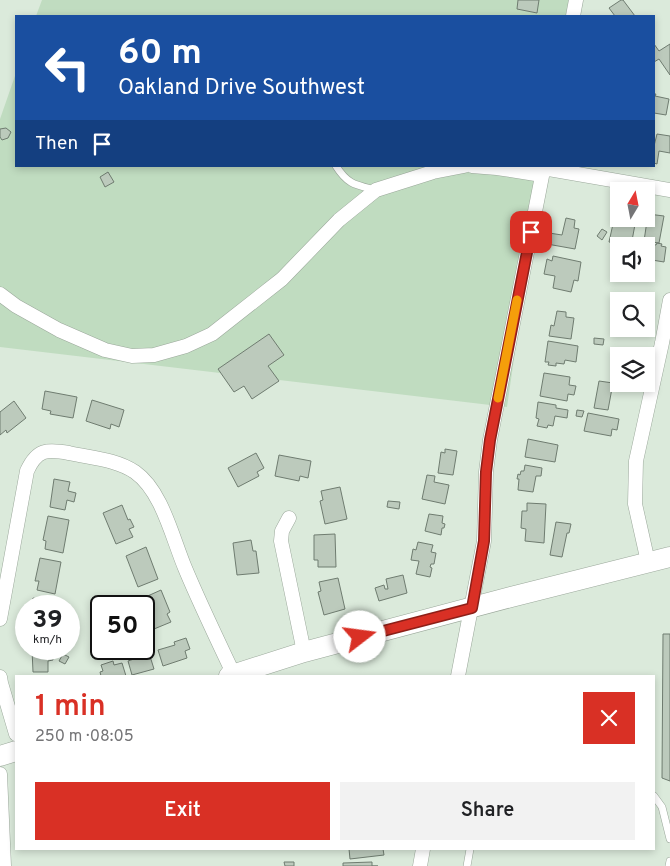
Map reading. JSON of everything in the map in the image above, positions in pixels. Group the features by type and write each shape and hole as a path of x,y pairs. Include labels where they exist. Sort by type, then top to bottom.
{"main road":[{"path":"231,675 304,652 670,557"},
{"path":"0,756 15,751"}],"street":[{"path":"573,15 576,0"},
{"path":"0,294 16,306 59,330 105,350 132,356 154,355 186,346 212,334 282,279 339,220 376,190 433,172 459,167"},
{"path":"484,167 543,170 670,190"},
{"path":"458,675 484,541 486,472 490,440 543,170"},
{"path":"648,562 636,504 636,461 670,300"},
{"path":"0,619 26,471 32,459 42,452 57,451 116,463 134,472 148,484 159,501 185,568 231,675"},
{"path":"289,518 282,531 281,541 304,652"},
{"path":"0,677 15,731"},
{"path":"0,774 4,866"},
{"path":"420,866 423,850"}],"lane":[{"path":"337,167 342,176 355,184 376,190"},
{"path":"655,797 662,807 670,839"},
{"path":"466,866 470,850"},
{"path":"669,866 670,861"}],"green space":[{"path":"42,0 572,0 569,15 36,15"},
{"path":"15,76 15,167 542,167 507,407 0,347 0,119"}],"building":[{"path":"518,0 539,0 537,13 517,9"},
{"path":"623,0 634,15 614,15 609,8"},
{"path":"670,44 670,75 659,59 655,61 655,45 659,51"},
{"path":"655,96 669,99 666,115 655,113"},
{"path":"6,128 11,132 8,138 2,140 0,129"},
{"path":"657,134 670,136 670,153 659,151 657,164 655,163"},
{"path":"108,172 114,182 105,187 100,177"},
{"path":"655,215 664,216 659,243 655,242 655,237 645,237 646,228 655,228"},
{"path":"566,218 575,220 574,228 579,229 575,249 547,244 549,233 562,235"},
{"path":"612,228 634,228 633,237 610,237"},
{"path":"602,229 607,232 602,240 597,236"},
{"path":"657,243 666,247 664,262 655,260 655,245"},
{"path":"553,256 581,262 578,281 574,280 571,292 553,288 555,276 544,274 547,259 552,261"},
{"path":"557,311 566,312 566,317 574,318 571,339 549,336 551,325 554,326"},
{"path":"269,334 284,355 268,366 279,381 252,399 244,386 234,392 218,369"},
{"path":"594,338 604,339 603,345 594,344"},
{"path":"548,341 578,346 576,362 565,360 564,364 548,365 549,362 545,362"},
{"path":"544,373 570,377 569,385 576,386 574,395 568,394 567,401 540,396"},
{"path":"599,381 610,383 611,392 608,410 594,408"},
{"path":"45,391 77,397 73,418 50,414 51,411 42,409"},
{"path":"92,400 124,410 119,427 111,424 110,429 86,421"},
{"path":"14,401 26,418 7,433 6,430 0,435 0,412"},
{"path":"538,402 556,405 556,408 568,410 567,418 555,416 553,426 548,425 547,428 537,426 539,419 536,418"},
{"path":"577,410 584,411 582,417 576,416"},
{"path":"588,413 619,419 617,430 612,429 611,436 584,431"},
{"path":"528,439 558,445 555,462 525,457"},
{"path":"445,449 457,451 453,475 438,473 441,452 445,453"},
{"path":"256,453 264,468 257,472 259,476 238,487 228,468"},
{"path":"279,455 311,461 308,478 300,476 299,481 275,476"},
{"path":"525,465 542,468 541,476 536,476 533,492 518,490 518,474 520,475 521,471 524,471"},
{"path":"427,475 435,476 434,482 449,485 445,504 422,499"},
{"path":"54,479 70,482 68,491 76,493 74,502 67,500 65,510 50,507"},
{"path":"340,487 347,519 325,524 320,501 323,500 321,491"},
{"path":"388,501 400,502 399,509 387,507"},
{"path":"527,503 546,504 544,543 525,541 526,529 521,528 522,511 527,511"},
{"path":"122,505 128,520 130,519 134,527 129,529 133,537 116,544 103,513"},
{"path":"429,514 443,516 442,523 445,524 441,535 425,531"},
{"path":"48,516 69,520 63,553 45,549 46,541 43,540"},
{"path":"556,522 571,524 562,557 550,555"},
{"path":"335,534 336,567 318,567 318,560 314,560 314,535"},
{"path":"251,540 253,551 256,551 259,573 237,575 233,543"},
{"path":"418,542 433,545 431,552 436,553 434,564 431,564 430,567 432,568 430,577 416,574 419,561 411,560 413,549 416,550"},
{"path":"146,547 158,579 138,587 126,556"},
{"path":"40,558 61,562 55,594 37,590 39,581 35,581"},
{"path":"403,575 407,593 379,601 375,588 384,585 385,589 388,589 386,579"},
{"path":"338,578 345,609 324,615 318,592 321,591 319,582"},
{"path":"161,590 170,612 167,614 171,622 155,629 155,595 150,595"},
{"path":"663,634 670,634 670,781 662,778"},
{"path":"186,638 190,649 185,651 187,658 163,666 158,650 175,645 174,642"},
{"path":"32,660 53,660 48,661 48,672 33,672"},
{"path":"60,660 67,660 65,664"},
{"path":"151,660 154,669 132,675 128,661"},
{"path":"113,661 114,665 122,663 126,675 101,675 100,672 103,671 101,665"},
{"path":"349,850 383,850 384,855 350,859"},
{"path":"284,862 294,862 294,866 285,866"},
{"path":"372,862 372,866 343,866 343,863"}],"slow traffic":[{"path":"498,398 517,300"}],"route":[{"path":"360,637 472,608 484,541 486,472 490,440 531,232"}]}
